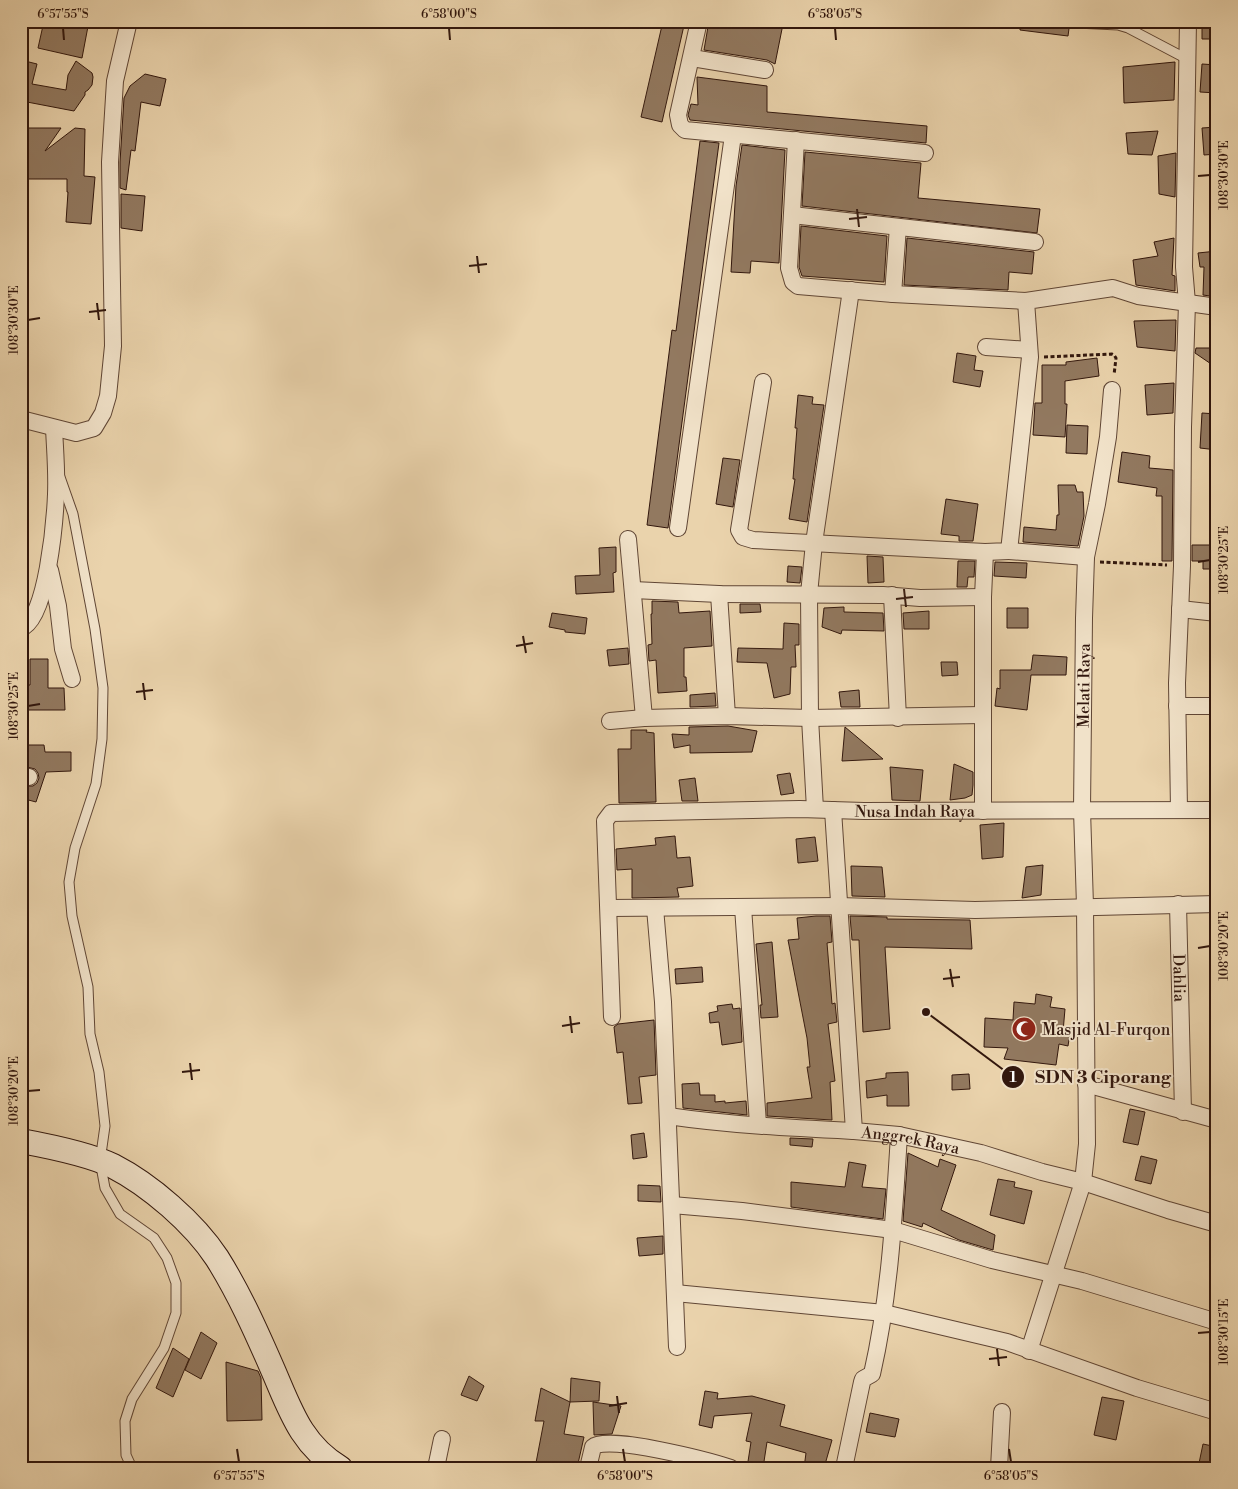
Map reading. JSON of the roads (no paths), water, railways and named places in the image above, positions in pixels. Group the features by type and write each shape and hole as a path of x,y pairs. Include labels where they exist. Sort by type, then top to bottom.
{"street":[{"path":"21,419 76,433 94,428 103,413 108,396 112,346 110,162 115,81 129,21"},
{"path":"699,21 678,115 680,125 684,130 925,153"},
{"path":"1179,810 1177,706 1182,566 1183,427 1187,303 1184,267 1188,21"},
{"path":"692,58 764,70"},
{"path":"678,528 733,134"},
{"path":"796,140 789,268 792,282 798,286 893,294 1026,301 1113,288 1138,296 1217,307"},
{"path":"792,215 1035,242"},
{"path":"893,294 898,227"},
{"path":"816,809 810,718 809,594 814,543 851,290"},
{"path":"1009,551 1029,354 1026,301"},
{"path":"986,348 1029,354"},
{"path":"763,382 739,530 747,539 986,552 1009,551 1087,559"},
{"name":"Melati Raya","path":"1029,1351 1083,1182 1087,1144 1085,906 1082,810 1084,618 1087,559 1108,438 1112,390"},
{"path":"21,628 27,627 31,622 39,604 49,565 56,501 54,428"},
{"path":"628,539 644,718"},
{"path":"983,811 983,597 986,552"},
{"path":"49,565 58,606 63,649 72,679"},
{"path":"633,590 719,594 892,595 920,598 983,597"},
{"path":"719,594 726,716"},
{"path":"892,595 898,718"},
{"path":"1180,609 1217,613"},
{"path":"1177,706 1217,706"},
{"path":"610,721 644,718 726,716 898,718 982,715"},
{"name":"Nusa Indah Raya","path":"609,908 605,820 614,813 816,809 983,811 1217,810"},
{"name":"Anggrek Raya","path":"833,810 854,1130 899,1135 982,1153 1217,1224"},
{"name":"Dahlia","path":"1178,904 1183,1112"},
{"path":"612,1018 609,908 839,906 975,910 1217,904"},
{"path":"743,907 758,1124"},
{"path":"655,908 663,1002 677,1348"},
{"path":"1086,1084 1217,1120"},
{"path":"668,1116 796,1128 854,1130"},
{"path":"844,1468 862,1382 863,1379 872,1374 884,1313 893,1230 899,1135"},
{"path":"21,1141 50,1147 112,1165 146,1185 187,1222 216,1257 250,1317 295,1420 308,1442 334,1465"},
{"path":"672,1205 742,1211 893,1230 992,1260 1082,1280 1217,1322"},
{"path":"675,1293 884,1313 1007,1342 1137,1388 1217,1412"},
{"path":"999,1468 1002,1412"},
{"path":"436,1468 442,1438"},
{"path":"588,1468 593,1448 598,1444 649,1448 726,1467"}],"lane":[{"path":"1076,23 1118,25 1128,28 1187,59"},
{"path":"56,465 73,514 95,629 103,688 102,739 96,784 75,848 69,882 75,931 88,987 90,1034 99,1072 105,1126 100,1161 105,1188 120,1214 154,1238 168,1258 176,1283 176,1313 164,1348 132,1399 125,1420 126,1455 132,1468"}],"place":[{"name":"SDN 3 Ciporang","path":"926,1012"},
{"name":"Masjid Al-Furqon","path":"1024,1029"}]}
